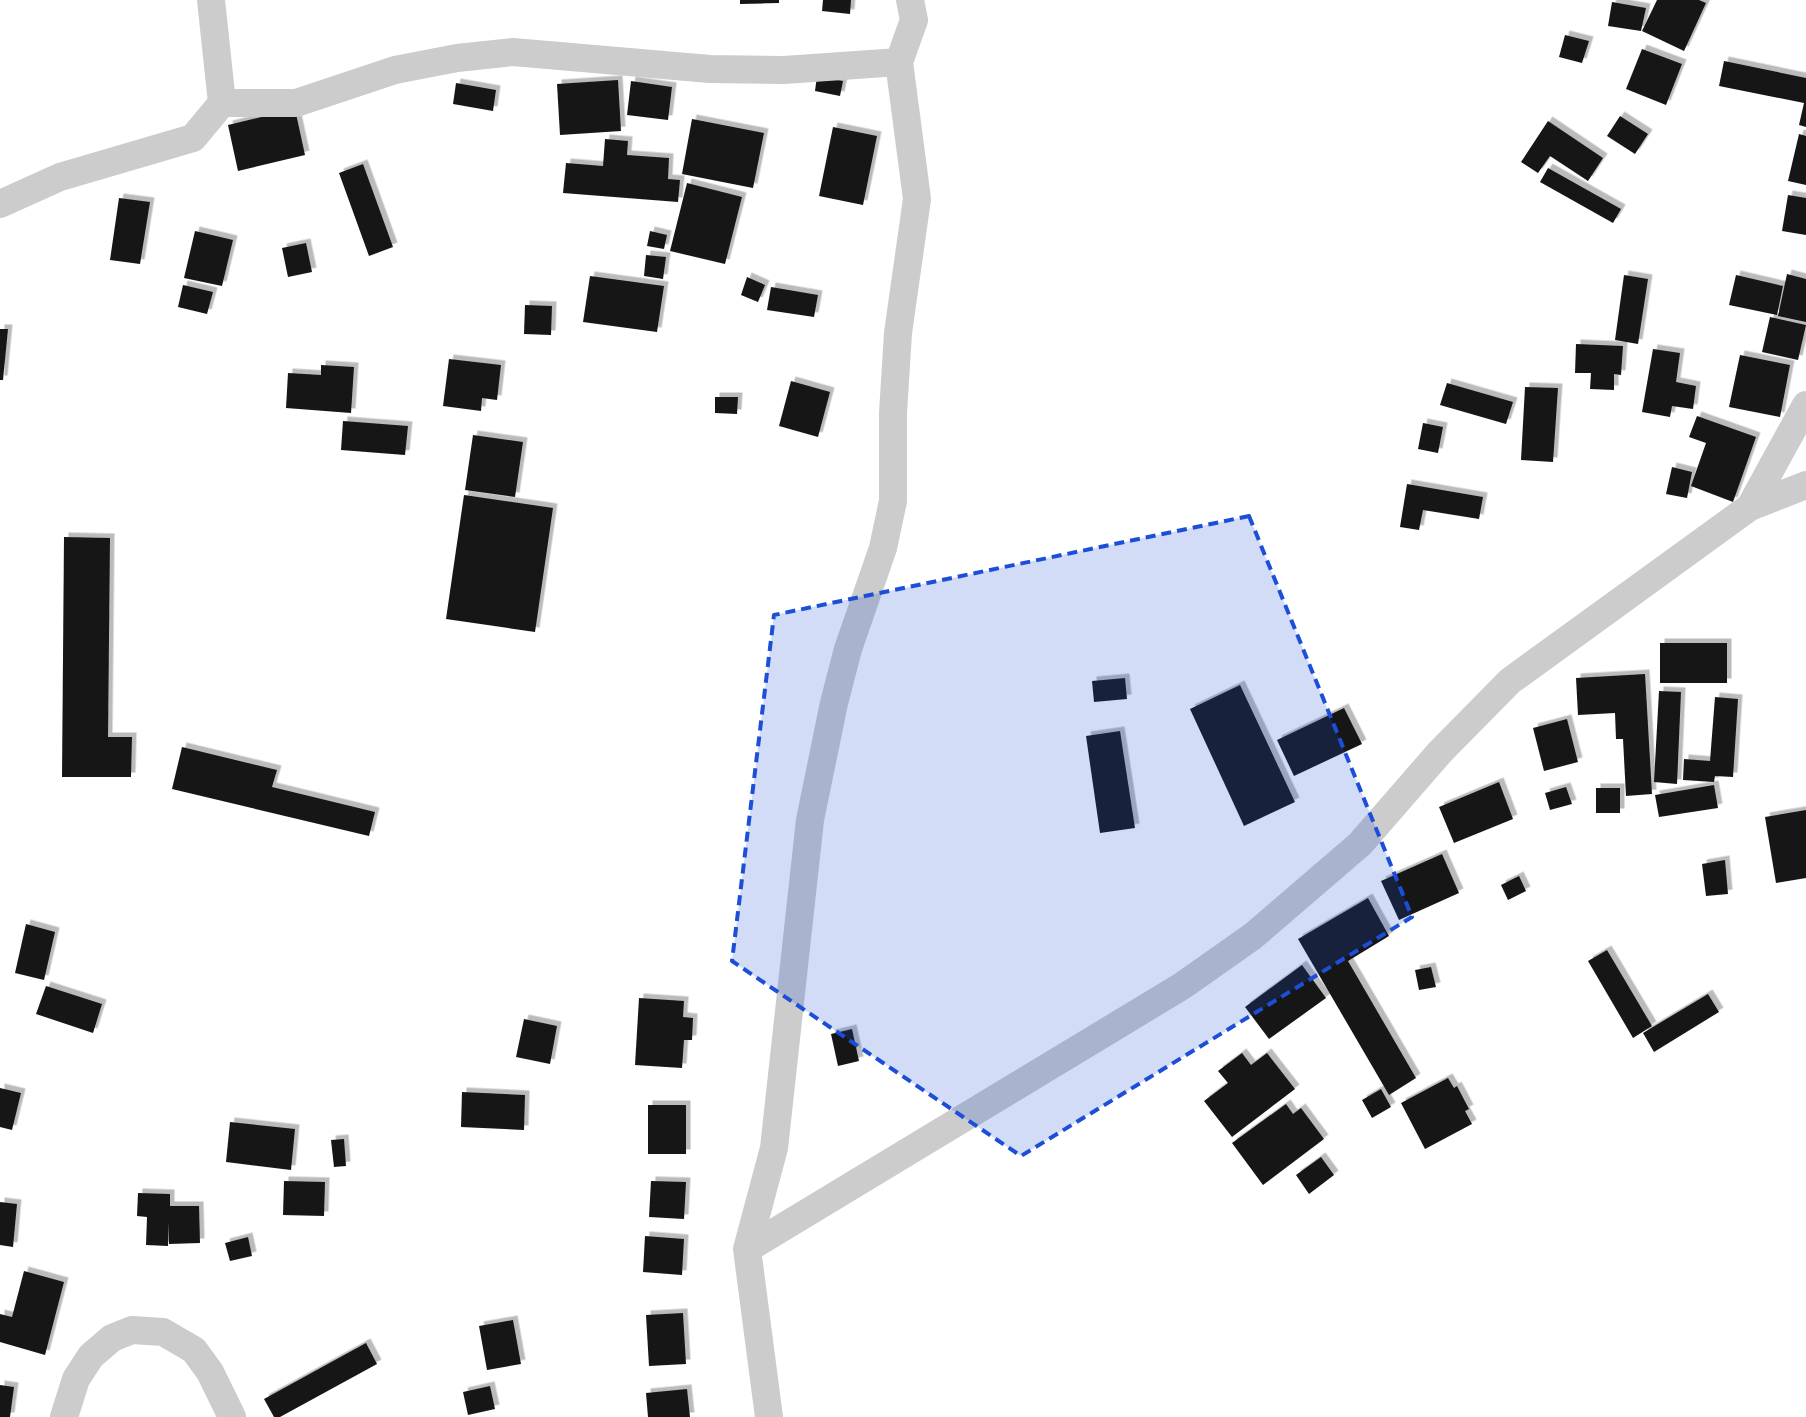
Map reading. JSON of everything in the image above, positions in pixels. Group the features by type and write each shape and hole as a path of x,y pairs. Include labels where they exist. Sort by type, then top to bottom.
{"street":[{"path":"0,204 60,177 193,138 222,103 212,0"},
{"path":"768,1417 747,1248 774,1148 810,820 840,676 883,548 893,501 893,413 898,333 917,199 898,62 914,20 910,0"},
{"path":"222,103 296,103 395,70 457,58 513,52 710,69 784,70 898,62"},
{"path":"1750,507 1806,405"},
{"path":"747,1248 1182,986 1253,936 1360,844 1440,752 1510,681 1750,507 1806,485"},
{"path":"64,1417 76,1380 91,1356 112,1338 132,1330 162,1332 194,1350 210,1372 232,1417"}],"highlighted area":[{"path":"1249,516 1412,917 1021,1156 732,961 774,615"}],"building":[{"path":"740,0 779,0 779,3 740,4"},
{"path":"823,0 851,0 850,14 822,11"},
{"path":"1657,0 1699,0 1706,3 1684,51 1642,31"},
{"path":"1612,2 1646,8 1641,31 1608,26"},
{"path":"1565,35 1589,41 1582,63 1559,57"},
{"path":"1642,49 1682,64 1666,105 1626,89"},
{"path":"1724,61 1806,78 1806,127 1799,125 1804,103 1719,86"},
{"path":"817,76 843,81 840,96 815,91"},
{"path":"618,80 621,131 560,135 557,84"},
{"path":"631,81 672,87 668,120 627,115"},
{"path":"456,83 496,90 493,111 453,104"},
{"path":"295,109 305,155 238,171 228,125"},
{"path":"1620,116 1648,134 1635,154 1607,136"},
{"path":"692,119 764,133 753,188 682,174"},
{"path":"1548,121 1603,158 1588,181 1550,156 1538,173 1521,162"},
{"path":"833,127 877,136 863,205 819,196"},
{"path":"1799,134 1806,136 1806,185 1788,181"},
{"path":"605,139 628,141 627,155 669,158 668,179 680,180 678,202 563,193 566,163 603,166"},
{"path":"363,164 393,247 369,256 339,173"},
{"path":"1548,168 1621,209 1613,223 1540,182"},
{"path":"687,183 742,197 725,264 670,251"},
{"path":"1788,195 1806,198 1806,235 1782,231"},
{"path":"119,198 150,202 140,264 110,260"},
{"path":"195,231 233,240 222,286 184,278"},
{"path":"650,231 667,235 664,249 647,246"},
{"path":"306,243 312,272 288,277 282,248"},
{"path":"646,255 666,257 663,279 644,276"},
{"path":"1787,274 1806,279 1806,322 1778,316"},
{"path":"1624,275 1648,279 1638,344 1615,340"},
{"path":"1736,275 1783,286 1777,315 1729,305"},
{"path":"590,276 664,286 657,332 583,322"},
{"path":"747,277 765,285 758,302 741,295"},
{"path":"183,285 213,292 207,314 178,307"},
{"path":"771,287 818,295 814,317 767,310"},
{"path":"525,305 552,306 551,335 524,334"},
{"path":"1770,317 1806,325 1798,360 1762,352"},
{"path":"0,329 8,329 3,380 0,380"},
{"path":"1576,344 1623,346 1621,375 1614,374 1614,390 1590,389 1591,373 1575,373"},
{"path":"1653,349 1680,353 1676,382 1696,386 1693,409 1672,406 1670,417 1642,412"},
{"path":"1740,355 1790,365 1780,417 1729,407"},
{"path":"449,359 501,365 497,400 482,398 481,411 443,406"},
{"path":"321,365 354,367 351,413 286,408 288,373 321,375"},
{"path":"791,381 830,392 818,437 779,426"},
{"path":"1447,383 1513,402 1506,424 1440,405"},
{"path":"1525,387 1558,388 1553,462 1521,460"},
{"path":"715,397 738,397 737,414 715,413"},
{"path":"1697,416 1756,437 1733,502 1691,486 1706,443 1689,437"},
{"path":"343,421 408,426 405,455 341,450"},
{"path":"1423,423 1443,427 1438,453 1418,449"},
{"path":"473,435 523,442 515,497 465,490"},
{"path":"1672,467 1692,472 1687,498 1666,494"},
{"path":"1407,484 1483,497 1479,519 1423,510 1419,530 1400,527"},
{"path":"464,495 553,508 535,632 446,619"},
{"path":"64,537 110,538 108,737 132,737 131,777 62,777"},
{"path":"1660,643 1727,643 1727,683 1660,683"},
{"path":"1645,674 1652,794 1626,796 1623,739 1616,739 1615,713 1578,715 1576,678"},
{"path":"1125,678 1127,699 1094,702 1092,681"},
{"path":"1240,685 1295,802 1244,826 1190,709"},
{"path":"1659,691 1681,692 1677,784 1654,782"},
{"path":"1715,697 1738,699 1733,777 1715,776 1714,782 1683,780 1684,759 1710,761"},
{"path":"1344,708 1362,744 1294,776 1277,740"},
{"path":"1567,719 1578,762 1544,771 1533,728"},
{"path":"1120,731 1135,828 1100,833 1086,736"},
{"path":"182,747 277,770 272,787 375,812 369,836 172,789"},
{"path":"1499,782 1513,819 1454,843 1439,807"},
{"path":"1714,785 1718,808 1659,817 1655,795"},
{"path":"1566,787 1572,804 1550,810 1545,793"},
{"path":"1596,788 1620,788 1620,813 1596,813"},
{"path":"1806,810 1806,878 1776,883 1765,817"},
{"path":"1442,854 1459,893 1399,920 1381,881"},
{"path":"1725,860 1728,894 1706,896 1702,864"},
{"path":"1519,876 1526,891 1508,900 1501,885"},
{"path":"1368,898 1389,936 1348,961 1416,1078 1389,1095 1298,939"},
{"path":"26,924 55,932 44,980 15,973"},
{"path":"1607,950 1652,1026 1633,1038 1588,961"},
{"path":"1302,965 1326,998 1269,1039 1245,1007"},
{"path":"1431,967 1436,987 1419,990 1415,970"},
{"path":"46,986 102,1004 93,1033 36,1014"},
{"path":"1708,994 1719,1012 1654,1052 1643,1033"},
{"path":"639,998 684,1001 683,1017 693,1018 692,1040 684,1040 682,1068 635,1065"},
{"path":"524,1019 557,1026 550,1064 516,1057"},
{"path":"852,1029 859,1061 838,1066 831,1034"},
{"path":"1242,1053 1251,1065 1267,1053 1295,1089 1232,1137 1204,1101 1228,1083 1218,1071"},
{"path":"1448,1078 1454,1088 1457,1086 1469,1109 1465,1111 1472,1124 1425,1149 1401,1103"},
{"path":"0,1088 21,1093 12,1130 0,1127"},
{"path":"1381,1089 1391,1107 1372,1118 1362,1100"},
{"path":"462,1092 525,1095 524,1130 461,1127"},
{"path":"1286,1104 1293,1114 1301,1108 1324,1139 1263,1185 1232,1143"},
{"path":"648,1105 686,1105 686,1154 648,1154"},
{"path":"230,1122 295,1129 291,1170 226,1162"},
{"path":"344,1139 346,1166 334,1167 331,1140"},
{"path":"1321,1157 1334,1175 1309,1194 1296,1175"},
{"path":"284,1181 325,1182 324,1216 283,1215"},
{"path":"651,1181 686,1182 684,1219 649,1217"},
{"path":"138,1193 170,1194 170,1206 199,1206 200,1243 169,1244 169,1222 168,1246 146,1245 147,1217 137,1216"},
{"path":"0,1202 17,1204 13,1247 0,1245"},
{"path":"645,1236 684,1239 682,1275 643,1272"},
{"path":"248,1237 252,1256 230,1261 225,1243"},
{"path":"24,1271 64,1282 45,1355 0,1342 0,1314 12,1317"},
{"path":"683,1313 686,1364 649,1366 646,1315"},
{"path":"513,1320 521,1364 487,1370 479,1326"},
{"path":"366,1343 377,1364 280,1417 274,1417 264,1399"},
{"path":"0,1385 14,1387 10,1417 0,1417"},
{"path":"490,1386 495,1409 468,1415 463,1392"},
{"path":"687,1389 690,1417 648,1417 646,1393"}]}
